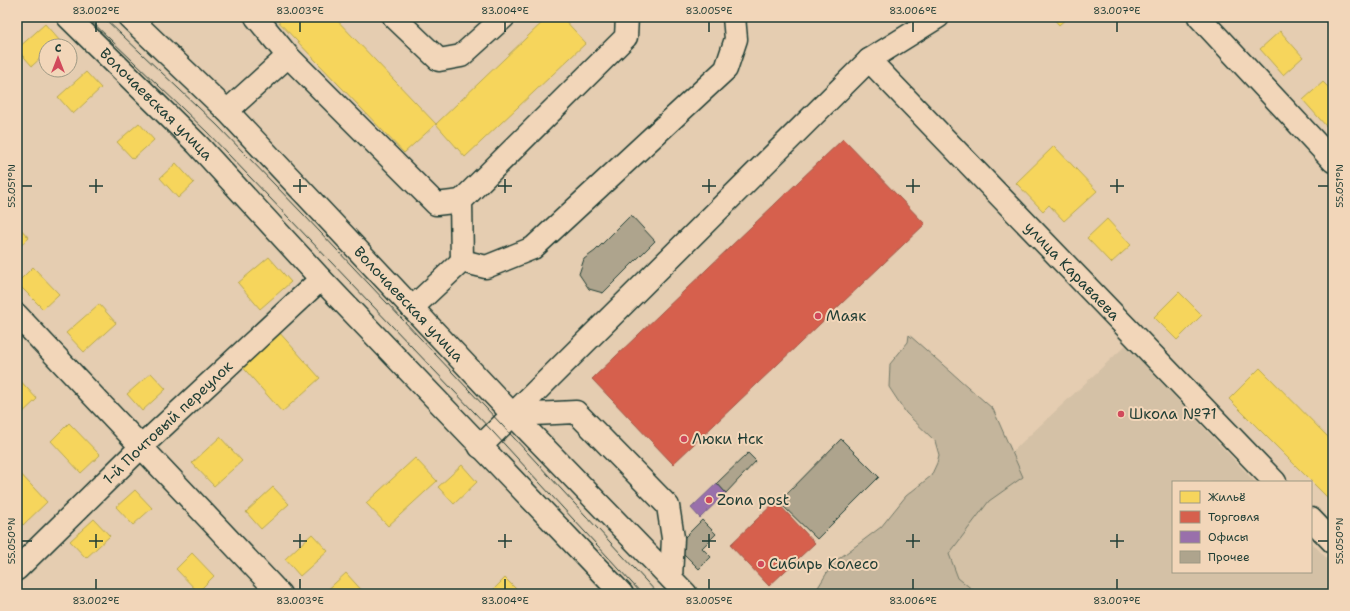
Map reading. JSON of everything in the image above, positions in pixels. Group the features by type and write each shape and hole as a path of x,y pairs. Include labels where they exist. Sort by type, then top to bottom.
{"street":[{"name":"Волочаевская улица","path":"68,17 197,144 321,279 622,594"},
{"name":"Волочаевская улица","path":"129,17 227,111 513,415 686,594"},
{"path":"256,17 288,56 436,204 461,201 626,37 627,17"},
{"path":"394,17 439,60 461,56 504,17"},
{"path":"462,261 486,267 533,248 726,69 736,39 734,17"},
{"path":"480,447 870,60 938,17"},
{"path":"1199,17 1333,161"},
{"path":"227,111 288,56"},
{"name":"улица Караваева","path":"870,60 1274,481"},
{"path":"412,308 462,261 461,201"},
{"name":"1-й Почтовый переулок","path":"17,569 142,446 321,279"},
{"path":"17,316 142,446 280,594"},
{"path":"513,415 576,412 668,506 673,538 671,578"},
{"path":"1312,521 1333,542"}],"shaded area":[{"path":"909,335 993,409 1023,477 989,501 949,554 958,578 978,594 814,594 833,563 881,527 906,496 931,476 937,463 939,455 935,441 906,413 889,387 890,364 908,342"},
{"name":"Школа №71","path":"1126,345 1254,481 1172,481 1172,573 1312,573 1312,543 1333,565 1333,594 860,594"}],"building: Жильё":[{"path":"274,17 334,17 436,124 404,153"},
{"path":"548,17 562,17 586,43 465,157 436,124"},
{"path":"1052,17 1068,17 1059,25"},
{"path":"45,24 57,38 38,38 38,60 32,66 17,49"},
{"path":"1280,31 1303,57 1283,75 1260,49"},
{"path":"86,72 101,88 73,114 58,97"},
{"path":"1323,82 1333,92 1333,120 1326,126 1303,100"},
{"path":"139,123 154,140 133,159 117,142"},
{"path":"1054,146 1097,191 1064,221 1049,205 1043,211 1016,183"},
{"path":"176,163 194,183 178,198 160,178"},
{"path":"1107,219 1131,245 1111,263 1087,238"},
{"path":"17,225 29,238 17,249"},
{"path":"269,257 291,282 260,309 238,283"},
{"path":"33,267 59,294 43,309 17,283"},
{"path":"1179,292 1202,315 1177,340 1154,317"},
{"path":"99,304 116,323 84,352 66,333"},
{"path":"278,331 320,378 282,412 240,364"},
{"path":"1260,368 1333,442 1333,503 1312,481 1229,399"},
{"path":"151,373 166,389 142,411 127,394"},
{"path":"17,377 37,399 17,418"},
{"path":"69,423 100,455 81,473 51,441"},
{"path":"220,437 242,461 214,486 192,463"},
{"path":"415,458 437,481 388,526 366,503"},
{"path":"462,465 477,482 454,504 438,487"},
{"path":"17,470 47,502 23,525 17,519"},
{"path":"273,487 289,504 261,529 246,512"},
{"path":"135,490 152,508 133,525 116,507"},
{"path":"94,519 110,536 86,558 70,541"},
{"path":"312,534 328,551 300,576 285,559"},
{"path":"192,553 214,576 198,592 176,569"},
{"path":"346,573 365,594 323,594"},
{"path":"505,578 521,594 489,594"}],"building: Торговля":[{"path":"843,139 925,224 673,464 592,379"},
{"path":"776,501 815,543 769,586 730,545"}],"building: Офисы":[{"path":"717,483 726,493 700,518 691,508"}],"building: Прочее":[{"path":"631,215 655,241 603,293 589,289 579,274 584,259 595,251"},
{"path":"841,439 879,477 817,539 779,502"},
{"path":"748,453 756,461 726,493 717,483"},
{"path":"702,520 716,534 702,548 711,557 699,569 676,546"}],"tram line":[{"path":"87,17 207,132 494,433 642,594"},
{"path":"103,17 217,125 304,215 502,425 658,594"}],"place":[{"name":"Маяк","path":"818,316"},
{"name":"Школа №71","path":"1121,414"},
{"name":"Люки Нск","path":"684,439"},
{"name":"Zona post","path":"709,500"},
{"name":"Сибирь Колесо","path":"761,564"}]}
